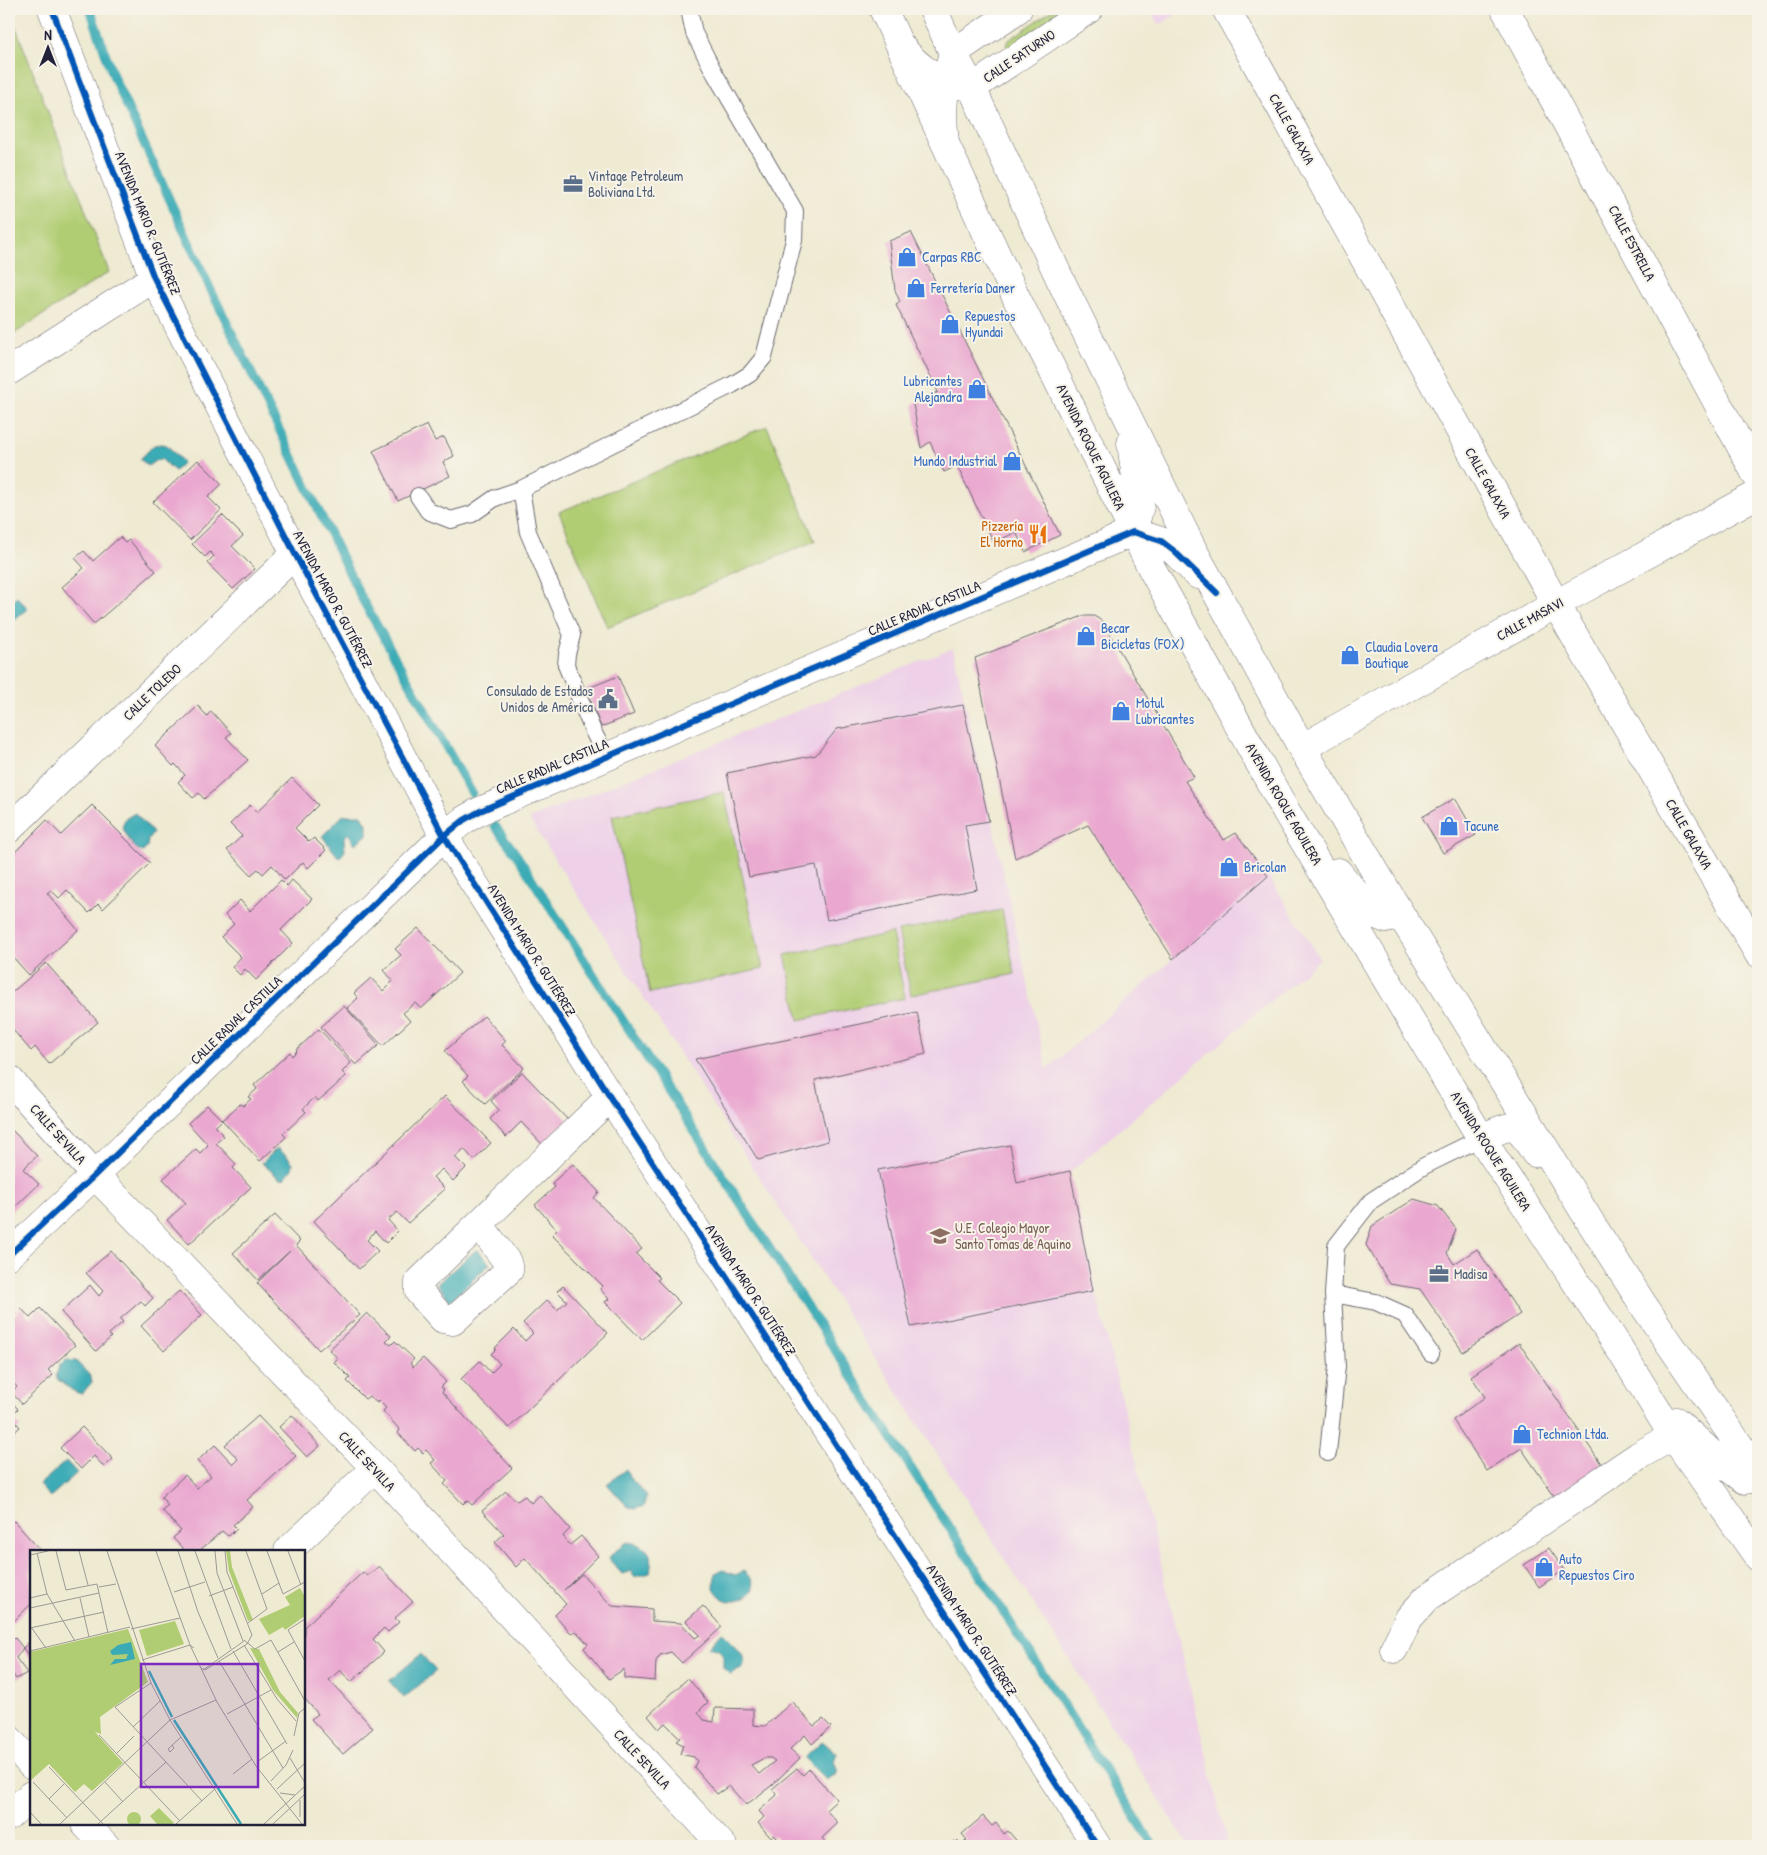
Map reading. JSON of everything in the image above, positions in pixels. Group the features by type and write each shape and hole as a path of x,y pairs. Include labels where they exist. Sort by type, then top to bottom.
{"street":[{"name":"AVENIDA MARIO R. GUTIÉRREZ","path":"52,9 154,278 295,554 610,1097 1097,1846"},
{"name":"AVENIDA ROQUE AGUILERA","path":"883,9 1017,299 1133,532 1286,811 1481,1138 1616,1343 1673,1436 1758,1557"},
{"path":"933,9 953,53 972,88 1059,277 1193,550 1302,748 1401,915 1591,1223 1644,1306 1758,1473"},
{"path":"945,144 942,102 945,81 953,53 1018,9"},
{"name":"CALLE SATURNO","path":"898,42 912,60 927,72 945,81 972,88 1088,9"},
{"name":"CALLE GALAXIA","path":"1226,9 1556,604 1758,953"},
{"name":"CALLE ESTRELLA","path":"1505,9 1758,478"},
{"path":"9,371 154,278"},
{"path":"1124,410 1140,506 1133,532 1161,541 1174,551 1217,593"},
{"name":"CALLE MASAVI","path":"1302,748 1556,604 1758,494"},
{"name":"CALLE RADIAL CASTILLA","path":"9,1256 454,828 497,803 1133,532"},
{"name":"CALLE TOLEDO","path":"9,829 295,554"},
{"path":"1286,811 1373,914 1386,919 1401,915"},
{"name":"CALLE SEVILLA","path":"9,1079 95,1175 375,1468 723,1846"},
{"path":"479,1224 610,1097"},
{"path":"1481,1138 1507,1127 1514,1127 1522,1132 1568,1206 1591,1223"},
{"path":"1648,1394 1732,1471 1745,1480 1758,1478"},
{"path":"1394,1649 1408,1618 1427,1598 1638,1456 1673,1436"},
{"path":"289,1550 375,1468"},
{"path":"9,1739 30,1764"},
{"path":"9,1816 30,1796"},
{"path":"86,1825 106,1846"}],"lane":[{"path":"418,496 428,512 451,520 472,514 495,498 521,488 732,385 750,374 764,357 794,240 795,211 715,74 694,33 689,9"},
{"path":"521,488 528,532 572,635 566,664 593,731 606,757"},
{"path":"1328,1453 1337,1366 1333,1294 1336,1246 1371,1201 1424,1166 1481,1138"},
{"path":"1333,1294 1376,1302 1406,1315 1432,1354"}],"shaded area":[{"path":"1149,9 1178,9 1180,12 1159,25"},
{"name":"U.E. Colegio Mayor Santo Tomas de Aquino","path":"953,648 1047,1069 1268,876 1320,959 1070,1172 1098,1300 1228,1846 1189,1846 529,819"}],"green space":[{"path":"9,9 109,272 9,337"},
{"path":"1054,9 1069,9 1011,48 1007,47 1006,44 1009,40"},
{"path":"767,426 815,541 607,627 559,512"},
{"path":"724,792 763,969 650,993 612,816"},
{"path":"1002,910 1015,974 911,995 898,931"},
{"path":"892,933 905,998 799,1020 785,955"}],"water":[{"path":"154,445 167,445 183,462 175,471 161,459 148,466 140,459"},
{"path":"17,597 28,608 9,624 9,604"},
{"path":"135,813 153,833 148,840 147,848 143,852 132,845 122,828 125,819"},
{"path":"343,815 362,815 367,824 367,835 355,844 348,833 344,838 345,851 339,858 322,836"},
{"path":"277,1148 293,1163 292,1169 285,1178 280,1179 262,1163"},
{"path":"477,1249 490,1264 450,1301 437,1284"},
{"path":"67,1360 76,1361 91,1377 92,1382 82,1394 72,1390 58,1380 56,1375 60,1364"},
{"path":"66,1461 77,1473 50,1497 39,1485"},
{"path":"626,1469 630,1478 647,1495 644,1506 635,1509 627,1506 607,1484"},
{"path":"627,1542 640,1545 648,1551 651,1560 650,1573 634,1577 631,1571 622,1574 609,1559 613,1553"},
{"path":"723,1570 735,1575 744,1571 753,1582 751,1593 744,1598 734,1601 722,1598 714,1589 715,1573"},
{"path":"722,1632 741,1652 744,1662 743,1667 730,1674 723,1668 723,1654 717,1649 709,1647"},
{"path":"421,1654 436,1671 404,1698 389,1681"},
{"path":"822,1741 837,1753 834,1761 837,1774 826,1780 804,1758"}],"building":[{"path":"911,232 1060,535 1025,552 1016,532 994,543 957,466 944,472 930,442 921,448 913,404 938,392 896,305 900,302 895,290 889,241"},
{"path":"427,425 435,441 444,437 454,456 443,462 450,476 398,501 373,451"},
{"path":"198,460 222,484 208,497 221,510 190,540 153,502"},
{"path":"222,515 243,536 232,546 255,569 233,589 207,563 214,556 210,552 205,557 192,544"},
{"path":"120,537 125,543 129,540 156,571 94,624 62,587 84,568 75,558 84,551 93,561"},
{"path":"1083,616 1094,616 1102,621 1194,777 1185,781 1224,840 1236,833 1268,876 1173,959 1088,825 1015,858 975,658"},
{"path":"618,676 634,714 601,727 586,689"},
{"path":"963,705 989,821 965,825 977,889 827,920 816,865 749,877 727,773 816,755 837,729"},
{"path":"198,706 207,716 211,711 231,733 226,737 248,760 204,799 199,793 193,798 178,782 185,775 175,764 173,766 155,746"},
{"path":"292,778 318,805 295,828 309,842 314,838 326,850 308,868 303,862 285,880 272,865 263,874 258,869 251,875 227,850 242,836 230,824 250,805 257,812"},
{"name":"Tacune","path":"1455,798 1476,835 1443,853 1422,817"},
{"path":"92,805 150,863 103,909 98,904 89,913 67,890 59,898 51,890 47,893 78,930 29,975 9,953 9,858 47,820 61,835"},
{"path":"281,880 287,886 292,880 312,899 281,930 293,943 256,980 245,969 240,975 232,967 241,957 221,937 234,924 225,915 240,900 250,911"},
{"path":"418,928 460,973 421,1009 415,1003 403,1013 410,1021 383,1046 347,1008 358,998 354,993 371,978 383,991 393,981 384,970 401,955 395,949"},
{"path":"46,963 98,1022 49,1064 35,1047 31,1051 14,1031 9,1036 9,995"},
{"path":"344,1006 379,1045 356,1065 321,1027"},
{"path":"917,1012 926,1054 815,1080 828,1141 758,1160 695,1059"},
{"path":"484,1016 506,1041 502,1045 524,1068 485,1104 463,1081 468,1076 445,1051"},
{"path":"319,1029 351,1063 342,1072 346,1076 318,1101 315,1097 303,1109 306,1112 283,1134 286,1137 260,1161 222,1120 240,1104 243,1106 251,1099 248,1097 257,1089 254,1085 290,1052 292,1056"},
{"path":"522,1072 568,1120 542,1144 521,1122 506,1137 490,1119 499,1110 491,1101"},
{"path":"445,1096 491,1143 474,1160 464,1149 455,1157 466,1168 453,1181 442,1169 433,1177 445,1189 408,1223 397,1212 388,1220 398,1231 386,1243 375,1231 367,1240 378,1251 359,1269 314,1221"},
{"path":"207,1105 222,1120 215,1127 224,1136 216,1143 236,1164 233,1168 251,1187 189,1244 167,1220 186,1203 163,1179 196,1149 200,1153 208,1145 188,1123"},
{"path":"9,1127 37,1156 23,1169 39,1184 9,1213"},
{"path":"1010,1145 1017,1183 1070,1171 1093,1291 911,1327 878,1170"},
{"path":"573,1164 599,1192 594,1198 642,1249 636,1254 660,1278 657,1280 680,1303 642,1340 605,1302 609,1299 600,1289 603,1286 552,1235 557,1230 535,1205 555,1187 552,1183"},
{"name":"Madisa","path":"1414,1199 1438,1206 1456,1229 1447,1253 1454,1264 1477,1249 1520,1314 1463,1352 1420,1289 1390,1284 1366,1245 1372,1226"},
{"path":"275,1215 300,1241 296,1245 360,1315 319,1350 257,1283 290,1251 258,1280 233,1253"},
{"path":"111,1251 153,1298 145,1306 141,1301 120,1319 123,1322 109,1334 111,1337 96,1351 61,1312 90,1285 99,1296 103,1291 86,1273"},
{"path":"563,1286 608,1333 509,1428 461,1379 480,1361 491,1373 500,1364 491,1354 495,1348 514,1329 525,1341 533,1333 523,1323 547,1300 557,1310 567,1301 557,1291"},
{"path":"179,1291 202,1315 164,1351 141,1326"},
{"path":"21,1308 30,1318 40,1308 75,1345 48,1370 53,1375 22,1404 11,1392 17,1387 9,1378 9,1320"},
{"path":"367,1313 391,1336 386,1341 391,1345 395,1341 414,1359 410,1363 413,1367 423,1358 446,1382 441,1387 444,1390 442,1392 512,1468 472,1505 467,1500 463,1504 444,1484 447,1481 431,1463 435,1460 426,1450 423,1453 418,1448 415,1451 398,1433 400,1430 383,1411 386,1408 378,1400 377,1403 369,1396 365,1399 347,1381 350,1378 334,1362 338,1358 329,1350"},
{"name":"Technion Ltda.","path":"1519,1343 1608,1474 1561,1506 1521,1448 1487,1471 1453,1420 1485,1397 1471,1376"},
{"path":"9,1399 18,1409 10,1416 20,1427 9,1437"},
{"path":"292,1415 320,1446 307,1457 279,1427"},
{"path":"258,1416 296,1456 247,1500 253,1507 233,1525 237,1529 228,1536 222,1531 200,1550 184,1550 173,1538 181,1531 162,1510 168,1505 161,1497 185,1475 197,1488 211,1476 197,1461 215,1445 233,1464 238,1459 225,1445"},
{"path":"82,1427 113,1459 104,1467 94,1456 81,1469 60,1448"},
{"path":"506,1491 517,1501 525,1496 531,1503 540,1495 570,1529 563,1536 570,1545 581,1536 598,1556 564,1590 582,1574 612,1606 652,1609 652,1621 681,1623 695,1638 700,1635 686,1621 703,1606 722,1627 682,1663 671,1652 660,1655 656,1661 655,1681 624,1678 624,1669 609,1679 584,1648 588,1644 576,1631 571,1633 555,1615 566,1604 525,1558 516,1567 495,1542 504,1534 482,1511"},
{"path":"10,1519 14,1521 40,1550 30,1550 30,1605 9,1626"},
{"name":"Auto Repuestos Ciro","path":"1549,1548 1564,1570 1539,1587 1524,1565"},
{"path":"379,1566 413,1602 395,1618 399,1622 388,1632 384,1628 373,1639 384,1652 351,1682 340,1670 329,1680 373,1728 343,1754 311,1719 318,1714 305,1699 305,1626 363,1572 367,1576"},
{"path":"15,1638 23,1648 16,1658 27,1673 16,1679 9,1668 9,1643"},
{"path":"30,1641 30,1658 23,1648"},
{"path":"688,1678 708,1702 698,1712 704,1720 714,1722 715,1708 753,1709 753,1725 765,1726 792,1702 814,1726 823,1719 831,1727 812,1744 805,1735 790,1749 800,1758 771,1786 746,1805 729,1786 717,1794 694,1767 697,1761 694,1757 680,1754 683,1745 676,1741 680,1738 665,1723 659,1729 648,1716","holes":["764,1758 771,1758 775,1761 759,1774 751,1765"]},
{"path":"797,1768 803,1775 809,1769 837,1800 826,1810 838,1823 822,1838 829,1846 777,1846 782,1843 774,1835 771,1838 758,1823 764,1817 759,1811 777,1795 772,1789"},
{"path":"983,1816 992,1826 996,1823 1004,1834 1008,1831 1021,1846 949,1846 956,1840 961,1845 967,1840 962,1834"},
{"path":"833,1842 837,1846 829,1846"}],"waterway":[{"path":"90,9 114,78 210,288 362,599 472,793"},
{"path":"495,826 516,854 1154,1846"}],"cycle path":[{"path":"52,9 154,278 295,554 444,836 610,1097 1097,1846"},
{"path":"9,1255 95,1175 444,836 464,820 480,811 1133,532 1161,541 1174,551 1217,593"}],"place":[{"name":"Vintage Petroleum Boliviana Ltd.","path":"573,184"},
{"name":"Carpas RBC","path":"907,257"},
{"name":"Ferretería Daner","path":"916,288"},
{"name":"Repuestos Hyundai","path":"950,324"},
{"name":"Lubricantes Alejandra","path":"977,389"},
{"name":"Mundo Industrial","path":"1012,461"},
{"name":"Pizzería El Horno","path":"1038,534"},
{"name":"Becar Bicicletas (FOX)","path":"1086,636"},
{"name":"Claudia Lovera Boutique","path":"1350,655"},
{"name":"Consulado de Estados Unidos de América","path":"608,699"},
{"name":"Motul Lubricantes","path":"1121,711"},
{"name":"Tacune","path":"1449,826"},
{"name":"Bricolan","path":"1229,867"},
{"name":"U.E. Colegio Mayor Santo Tomas de Aquino","path":"940,1236"},
{"name":"Madisa","path":"1439,1274"},
{"name":"Technion Ltda.","path":"1522,1434"},
{"name":"Auto Repuestos Ciro","path":"1544,1567"}]}
